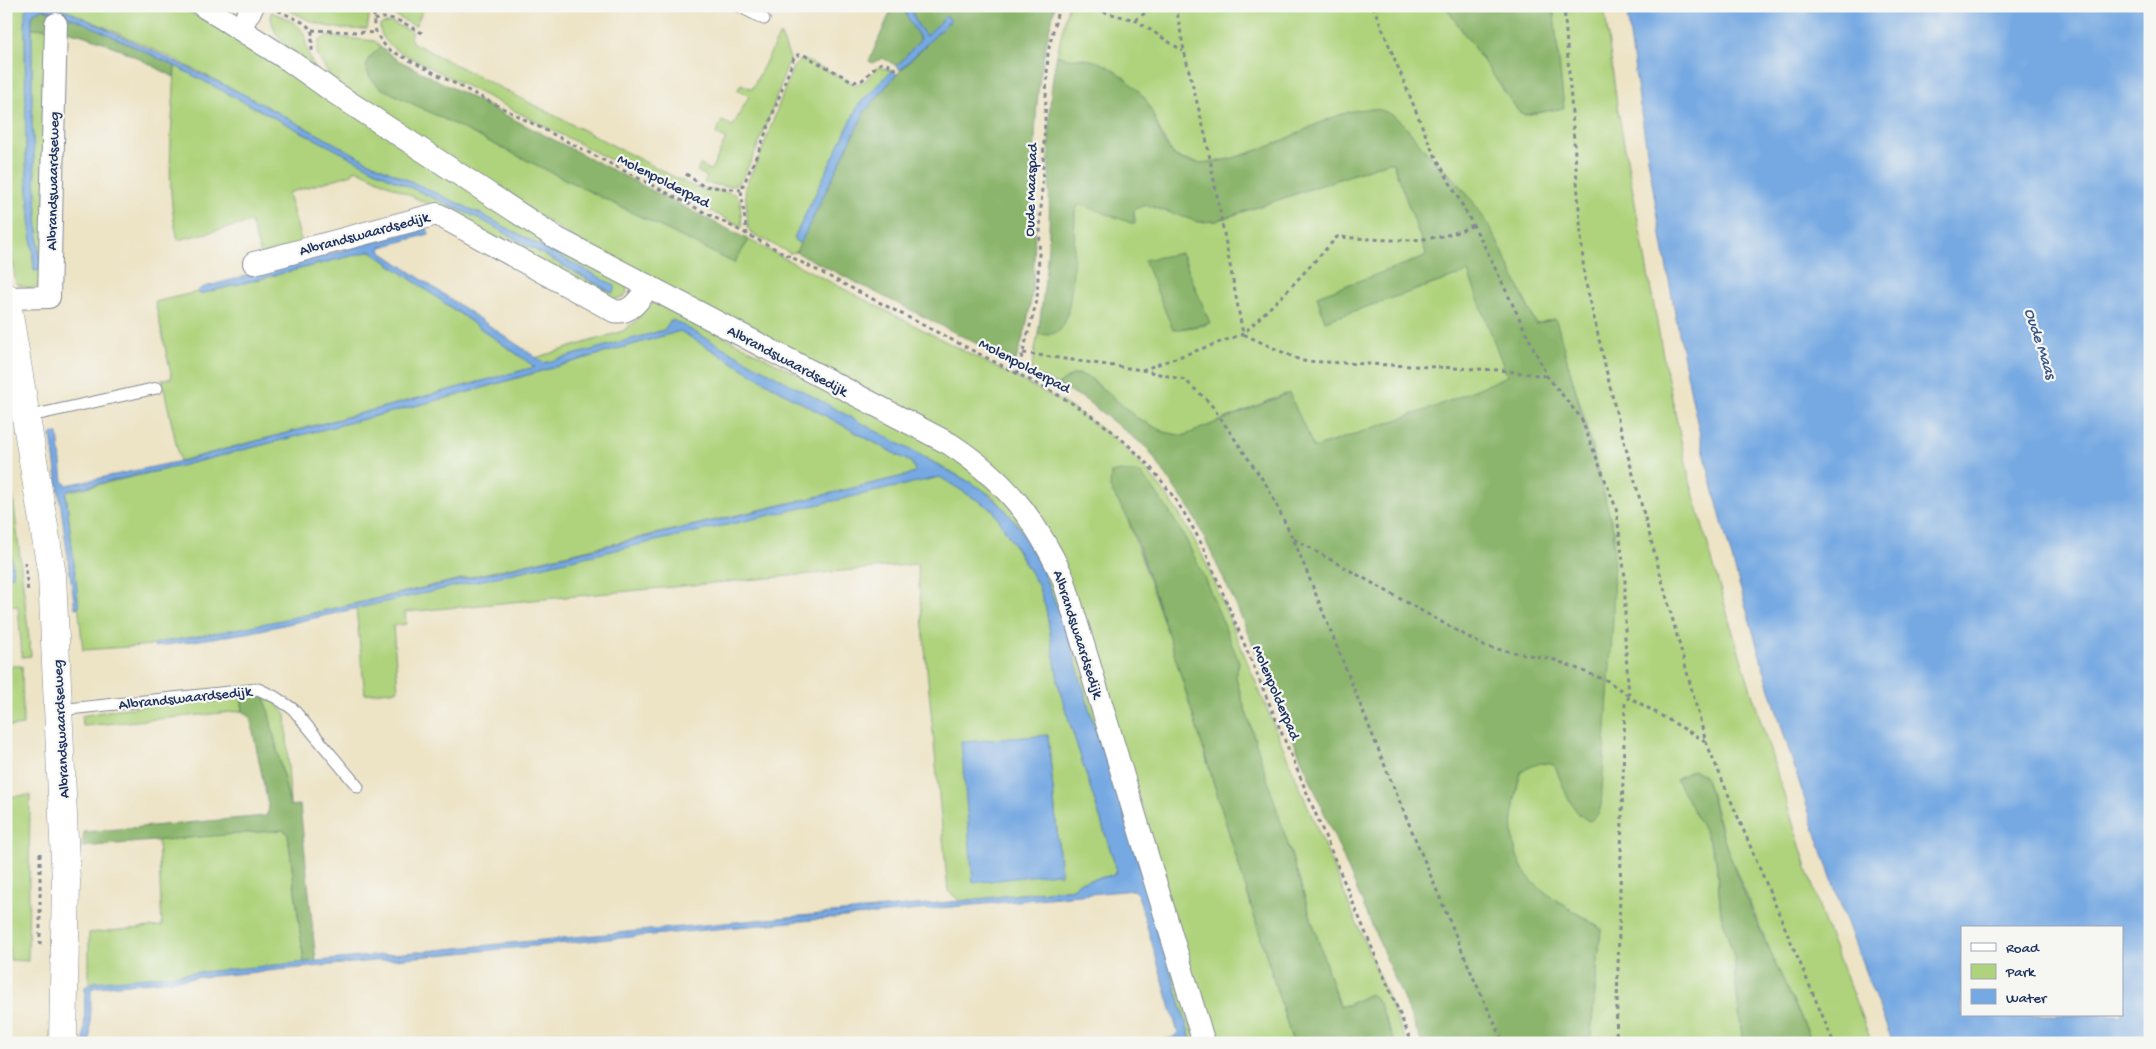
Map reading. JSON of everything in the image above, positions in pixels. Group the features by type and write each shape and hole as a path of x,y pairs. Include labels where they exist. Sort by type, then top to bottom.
{"street":[{"name":"Albrandswaardsedijk","path":"203,6 240,28 532,223 593,258 950,444 983,467 1028,514 1040,532 1063,578 1204,1043"},
{"path":"240,28 253,6"},
{"name":"Albrandswaardseweg","path":"56,24 49,297 6,298 52,575 66,882 63,1043"},
{"name":"Albrandswaardsedijk","path":"254,262 437,214 614,311 626,312 631,309 649,286"}],"lane":[{"path":"739,6 764,19"},
{"path":"26,417 157,388"},
{"name":"Albrandswaardsedijk","path":"59,710 258,689 275,696 293,709 358,787"}],"path":[{"path":"271,6 312,30 376,33 374,21 378,6"},
{"name":"Oude Maaspad","path":"1017,374 1037,300 1048,52 1060,6"},
{"path":"1080,6 1135,20 1184,51"},
{"path":"1135,20 1155,6"},
{"path":"1176,6 1184,51 1206,138 1243,334"},
{"path":"1373,6 1431,148 1473,225 1547,376 1580,418 1616,508 1626,577 1624,639 1629,697 1625,703 1616,1043"},
{"path":"1564,6 1584,275 1617,417 1706,742 1834,1043"},
{"path":"374,21 380,18 396,20 422,33"},
{"path":"312,30 312,57"},
{"name":"Molenpolderpad","path":"376,33 388,49 1080,407 1121,438 1156,474 1190,522 1222,590 1412,1043"},
{"path":"747,235 740,190 760,148 795,56 804,55 854,82 861,81 876,64 882,62 892,66 900,73"},
{"path":"686,174 703,186 740,190"},
{"path":"1142,370 1243,334 1288,290 1337,237 1413,241 1457,233 1473,225"},
{"path":"1243,334 1302,361 1499,370 1547,376"},
{"path":"1024,353 1142,370 1185,380 1210,403 1267,486 1292,538 1474,979 1504,1043"},
{"path":"1292,538 1486,647 1555,660 1608,680 1629,697 1706,742"},
{"path":"24,554 29,602"},
{"path":"40,850 40,946"}],"green space":[{"path":"6,6 28,6 25,34 26,162 34,271 40,270 32,119 32,28 49,28 44,284 31,289 16,284 6,214"},
{"path":"55,6 178,6 236,37 626,285 627,293 624,297 612,300 459,219 356,169 352,174 288,193 302,244 261,255 251,222 178,240 171,197 170,175 175,66 394,180 480,219 612,293 610,283 481,214 367,161 174,59"},
{"path":"282,6 371,6 367,29 351,29 321,25"},
{"path":"399,6 425,6 415,26 394,15"},
{"path":"893,6 903,6 921,41 897,66 883,58 872,63 869,61"},
{"path":"910,6 1055,6 1044,54 1037,103 1034,251 1031,300 1015,363 796,252 865,111 897,74 951,20 946,16 926,36 917,24"},
{"path":"1068,6 1445,6 1518,111 1525,115 1563,108 1553,6 1604,6 1617,105 1664,361 1689,478 1729,620 1824,922 1872,1043 1813,1043 1778,969 1727,849 1707,781 1693,770 1676,779 1706,834 1716,860 1721,914 1735,960 1735,980 1743,1043 1590,1043 1601,929 1535,884 1525,872 1518,859 1513,831 1517,786 1521,772 1537,764 1546,763 1555,766 1579,816 1607,699 1614,532 1583,413 1554,319 1536,324 1495,238 1478,209 1458,182 1428,154 1391,114 1319,123 1276,144 1231,159 1202,163 1184,160 1174,155 1167,145 1144,97 1083,58 1066,59 1057,55"},
{"path":"1445,6 1553,6 1564,108 1525,115 1518,111"},
{"path":"42,9 78,20 175,66 174,77 106,43 70,32 32,28 33,13"},
{"path":"271,12 286,18 302,30 311,60 317,71 280,39 272,22"},
{"path":"391,22 412,32 410,37 413,43 694,187 729,192 736,195 740,200 742,227 396,50 385,39 380,29 380,25"},
{"path":"780,34 790,58 766,127 749,165 735,185 724,186 704,183 707,177 697,171 700,165 711,170 726,139 716,134 722,121 733,126 749,96 738,90 741,84 752,89"},
{"path":"327,36 375,41 380,47 368,59 369,76 379,87 734,263 749,240 1057,399 1082,415 1126,449 1161,488 1177,510 1205,561 1407,1043 1395,1043 1378,1001 1370,994 1348,1005 1339,1006 1241,696 1236,677 1239,662 1186,539 1140,473 1131,472 1127,517 1170,640 1293,1043 1212,1043 1125,756 1022,496 587,246 335,86 317,54 319,41"},
{"path":"380,47 396,59 749,240 734,263 379,87 369,76 366,67 367,62"},
{"path":"1057,55 1066,58 1091,60 1108,66 1123,76 1142,95 1152,111 1168,149 1183,160 1193,162 1214,162 1245,154 1276,143 1347,112 1374,109 1391,114 1404,125 1427,153 1473,201 1495,236 1536,324 1555,319 1614,532 1613,619 1602,799 1599,812 1589,821 1582,817 1572,805 1555,766 1546,763 1537,764 1521,772 1517,786 1513,831 1518,859 1525,872 1535,884 1601,929 1590,1043 1422,1043 1236,605 1193,514 1147,448 1083,398 1058,385 1072,375 1078,374 1090,378 1137,418 1164,432 1183,436 1289,393 1314,448 1435,407 1507,376 1468,272 1325,321 1317,296 1425,257 1426,253 1393,163 1389,162 1216,221 1199,222 1147,205 1134,209 1134,224 1080,204 1075,210 1071,292 1065,322 1060,330 1055,333 1038,334 1045,283 1049,231 1049,121"},
{"path":"805,60 856,85 864,82 878,67 893,71 859,104 794,238 795,241 801,242 796,252 790,253 751,233 748,228 745,187 761,153 793,67 799,61"},
{"path":"1389,162 1393,163 1426,253 1425,257 1317,296 1325,321 1468,272 1508,376 1435,407 1314,448 1285,394 1183,436 1164,432 1137,418 1090,378 1078,374 1072,375 1058,385 1031,371 1038,334 1049,335 1074,247 1075,210 1080,204 1136,223 1133,209 1147,205 1199,222 1216,221","holes":["1184,256 1206,325 1173,330"]},
{"path":"371,251 535,367 180,461 162,380 172,378 155,302 197,292 200,294"},
{"path":"1181,253 1210,323 1173,330 1144,260"},
{"path":"657,302 945,450 1011,505 1055,581 1197,1043 1192,1043 1120,800 1091,715 1066,629 1004,508 991,495 961,477 670,321 664,330 548,364 535,358 623,331 636,321 647,305"},
{"path":"680,331 789,396 912,463 915,471 912,474 828,494 253,627 154,645 83,650 66,492 180,466 458,395"},
{"path":"1119,471 1140,473 1157,494 1185,539 1219,612 1239,662 1236,677 1241,696 1339,1006 1348,1005 1370,994 1378,1001 1395,1043 1293,1043 1170,640 1137,541 1127,517 1110,488 1111,473"},
{"path":"940,477 993,510 1038,585 1046,609 1060,692 1117,871 1114,875 1079,882 1074,888 960,901 948,891 917,564 405,612 406,624 393,626 398,690 365,694 356,608","holes":["1048,735 1061,875 1057,873"]},
{"path":"6,491 13,495 31,656 22,657 18,606 6,607 6,577 13,575"},
{"path":"11,666 22,666 23,725 6,727 6,673 10,673"},
{"path":"251,694 265,697 290,806 300,805 316,962 304,963 288,835 284,830 82,847 84,832 266,816 269,809 250,717 243,711 241,695"},
{"path":"241,695 243,711 83,726 82,716 87,715 119,709"},
{"path":"265,697 275,702 286,714 290,806"},
{"path":"1693,770 1703,774 1707,781 1727,848 1753,914 1813,1043 1743,1043 1735,980 1735,960 1721,914 1716,860 1706,834 1676,779"},
{"path":"30,795 28,961 10,960 9,948 6,948 6,797"},
{"path":"284,830 288,835 304,963 89,984 89,933 162,926 158,839"}],"water":[{"path":"28,6 55,6 71,12 247,96 367,161 481,214 610,283 615,286 615,291 612,293 480,219 394,180 175,66 78,20 42,9 32,16 32,119 40,270 34,271 26,162 25,11"},
{"path":"903,6 910,6 917,24 926,36 946,16 951,20 900,70 897,66 921,39 910,23"},
{"name":"Oude Maas","path":"1626,6 2150,6 2150,1043 1893,1043 1840,903 1792,761 1733,562 1697,424 1671,294"},
{"path":"891,71 897,74 865,111 801,242 798,243 794,238 859,104"},
{"path":"427,228 429,234 381,247 380,251 544,363 664,330 670,321 673,320 982,489 1004,508 1019,527 1041,567 1066,629 1091,715 1120,800 1192,1043 1140,1043 1172,1038 1178,1033 1138,895 1133,890 96,987 91,989 90,1043 84,1043 85,987 94,982 971,900 1074,888 1079,882 1114,875 1117,871 1060,692 1046,609 1038,585 993,510 940,477 252,632 154,647 156,643 285,619 499,571 912,474 915,471 912,463 789,396 680,331 458,395 180,466 69,490 66,494 79,607 75,608 51,435 53,433 58,434 63,481 67,485 186,460 535,367 371,251 200,294 197,292 201,288"},
{"path":"6,509 13,576 7,578 6,577"},
{"path":"1048,735 1061,875 1057,873 973,883 961,742"}]}
